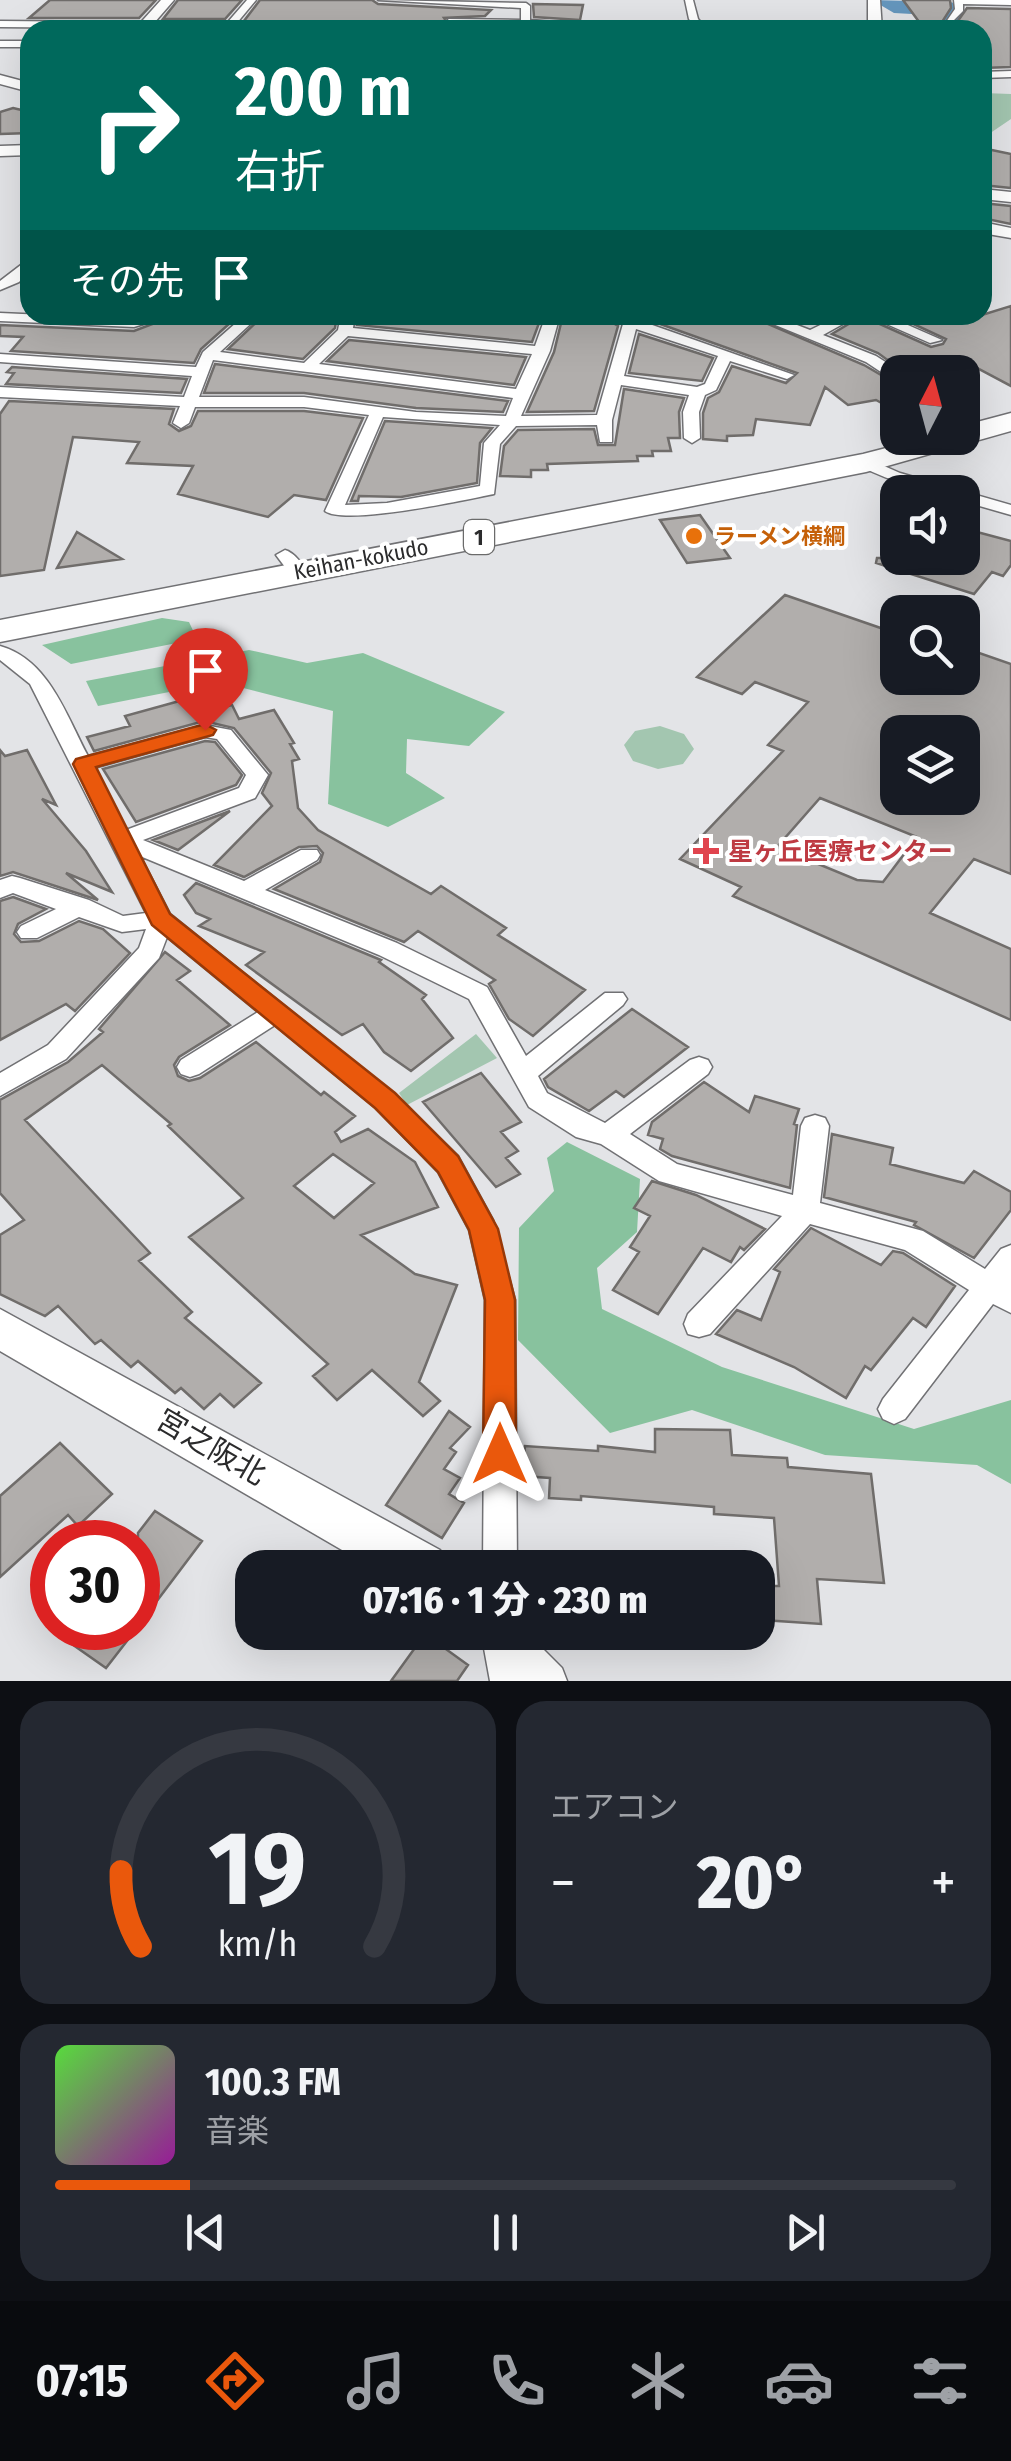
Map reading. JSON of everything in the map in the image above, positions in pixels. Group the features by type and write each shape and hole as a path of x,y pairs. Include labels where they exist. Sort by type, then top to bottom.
{"highway":[{"path":"980,407 1011,399"},
{"name":"Keihan-kokudo","path":"980,431 1011,422"},
{"name":"Keihan-kokudo","path":"0,631 291,563 880,437"},
{"name":"Keihan-kokudo","path":"0,610 291,563 895,455"}],"street":[{"path":"150,20 168,0"},
{"path":"234,20 252,0"},
{"path":"382,0 526,6 524,20"},
{"path":"452,20 463,5 474,0"},
{"path":"951,18 960,9 958,0 1011,2"},
{"path":"83,20 88,14"},
{"path":"182,423 208,355 242,325"},
{"path":"307,368 345,325"},
{"path":"361,325 543,351"},
{"path":"378,412 334,510 387,508 488,490 492,443 512,421 551,325"},
{"path":"606,439 604,420 630,325"},
{"path":"640,325 787,376"},
{"path":"787,325 880,365"},
{"path":"814,334 832,325"},
{"path":"898,325 935,340"},
{"path":"618,380 698,392 711,386 726,354"},
{"path":"208,355 520,394"},
{"path":"0,358 199,372"},
{"path":"0,392 191,402 304,402 378,412 512,421 604,420"},
{"path":"692,438 690,412 698,392"},
{"path":"866,463 892,475"},
{"path":"980,501 1011,510"},
{"path":"0,652 39,682 160,919 385,1101 448,1164 483,1229 500,1300 500,1550"},
{"path":"83,764 205,730 224,734 257,776 246,792 122,840"},
{"path":"122,840 388,949 478,994 538,1100 586,1130 609,1135 669,1173 913,1240 1000,1294"},
{"path":"248,889 308,855"},
{"path":"0,890 12,884 122,924 160,919"},
{"path":"29,932 80,906"},
{"path":"0,1086 57,1052 150,952 160,919"},
{"path":"523,1073 614,999"},
{"path":"190,1067 275,1013"},
{"path":"609,1135 699,1067"},
{"path":"700,1324 806,1210 815,1126"},
{"path":"894,1410 1000,1294 1011,1258"},
{"name":"宮之阪北","path":"0,1328 390,1550"},
{"path":"503,1650 508,1681"},
{"path":"518,1650 549,1681"}],"green space":[{"path":"992,93 1011,94 1011,119 992,132"},
{"path":"162,618 189,622 197,639 71,664 42,645"},
{"path":"249,650 307,663 363,653 505,712 469,746 407,739 406,773 445,798 388,827 328,804 333,711 220,682 98,706 86,681"},
{"path":"660,726 684,734 694,749 683,764 658,769 633,761 624,745 635,731"},
{"path":"476,1034 497,1058 407,1105 399,1093"},
{"path":"567,1142 640,1179 637,1232 597,1268 602,1309 722,1367 914,1429 1011,1400 1011,1484 977,1465 825,1455 692,1410 610,1433 518,1340 519,1228 554,1191 547,1158"}],"building":[{"path":"50,0 156,0 139,18 29,18"},
{"path":"178,0 242,0 225,19 163,19"},
{"path":"260,0 372,0 378,4 491,10 485,16 445,20 245,20"},
{"path":"903,0 950,0 951,8 943,20 918,20"},
{"path":"533,4 583,5 580,20 534,17"},
{"path":"967,8 1011,9 1011,67 992,68 992,20 959,20"},
{"path":"20,110 20,133 0,134 0,112"},
{"path":"992,150 1011,154 1011,188 992,186"},
{"path":"992,204 1011,206 1011,224 992,220"},
{"path":"1011,306 1011,386 980,370 980,355 881,355 832,334 847,325 882,325 931,347 946,339 916,325 992,325 992,312"},
{"path":"0,325 134,331 150,325 228,325 201,349 194,363 11,351 23,337 0,336"},
{"path":"253,325 335,325 303,359 228,349"},
{"path":"357,325 538,325 532,342"},
{"path":"561,325 618,326 594,411 527,412 554,352"},
{"path":"663,325 770,325 880,374 880,402 848,405 825,387 810,425 756,419 753,435 727,436 727,441 703,439 703,413 708,398 719,392 732,366 786,383 797,373"},
{"path":"639,334 713,358 702,381 629,373"},
{"path":"349,340 526,357 514,385 327,361"},
{"path":"215,364 508,401 503,412 416,408 304,393 204,393"},
{"path":"12,367 187,379 181,393 6,384 14,373 7,372"},
{"path":"624,389 684,398 679,412 680,438 668,438 671,451 652,451 653,456 637,456 638,461 547,464 548,470 531,470 531,477 500,476 504,446 518,430 594,429 598,445 615,445"},
{"path":"9,401 174,409 169,424 179,431 191,426 198,411 304,411 363,418 326,500 294,495 268,517 178,494 193,466 127,463 139,442 73,437 44,570 0,576 0,414"},
{"path":"385,421 492,428 480,443 477,483 401,497 359,496 358,501 351,501"},
{"path":"700,515 730,558 687,563 660,520"},
{"path":"77,532 122,559 57,568"},
{"path":"980,533 1011,541 1011,565 1003,576 992,572 974,594 914,575 980,575"},
{"path":"785,595 880,628 880,695 980,695 980,653 1011,664 1011,874 974,859 930,913 1011,949 1011,1020 733,896 741,887 680,859 783,751 768,745 808,702 755,682 742,694 697,677","holes":["820,798 917,837 883,882 857,880 777,847"]},
{"path":"194,697 198,703 220,698 224,707 232,705 239,719 274,710 299,759 292,761 298,808 318,830 431,894 441,886 506,928 498,935 585,990 533,1036 509,1019 489,984 495,980 418,931 404,942 274,889 320,862 323,853 317,846 299,847 244,877 214,865 272,806 262,793 271,773 234,728 204,721 94,751 87,737 130,726 125,716"},
{"path":"205,741 215,742 242,775 236,785 136,822 103,769"},
{"path":"0,750 5,756 27,750 56,805 42,799 86,851 112,892 66,873 98,900 13,872 0,876"},
{"path":"230,811 178,850 153,840"},
{"path":"196,883 381,960 426,995 422,999 453,1038 411,1071 384,1052 363,1024 342,1035 246,965 264,952 199,926 210,919 196,913 184,895"},
{"path":"13,897 46,909 18,924 14,934 21,942 39,941 79,921 103,929 130,953 75,1011 66,1004 0,1040 0,901"},
{"path":"165,952 190,971 177,980 230,1025 179,1057 174,1065 178,1076 189,1081 200,1078 256,1042 321,1095 324,1092 355,1116 335,1132 341,1142 368,1129 415,1162 438,1207 361,1235 415,1274 457,1285 419,1382 440,1401 423,1416 372,1370 337,1400 313,1376 328,1364 189,1237 243,1198 168,1126 171,1124 102,1065 25,1120 150,1253 139,1261 192,1312 185,1318 261,1383 234,1407 220,1394 204,1409 181,1388 175,1393 138,1361 131,1367 101,1340 95,1344 58,1306 45,1316 0,1294 0,1235 24,1220 0,1193 0,1100 68,1062 103,1032 99,1029","holes":["333,1154 374,1183 334,1218 294,1186"]},
{"path":"632,1009 688,1047 624,1097 616,1091 589,1111 548,1087 544,1079"},
{"path":"481,1073 521,1122 501,1132 518,1151 506,1158 520,1174 496,1187 423,1102"},
{"path":"704,1082 749,1112 755,1096 799,1109 794,1124 797,1125 790,1188 672,1156 660,1149 663,1139 648,1135 652,1122"},
{"path":"832,1134 893,1148 890,1164 964,1183 974,1171 1011,1192 1011,1210 974,1258 914,1225 916,1222 824,1197"},
{"path":"652,1181 696,1195 765,1229 744,1250 740,1247 731,1262 703,1248 658,1314 613,1290 639,1252 630,1247 650,1216 634,1208"},
{"path":"811,1228 881,1265 893,1251 903,1253 955,1286 926,1327 913,1318 871,1370 865,1366 846,1398 794,1367 716,1334 737,1310 761,1320 780,1272 774,1269"},
{"path":"449,1411 470,1427 450,1448 456,1452 444,1469 460,1478 449,1494 464,1503 442,1538 386,1505"},
{"path":"655,1429 730,1430 732,1455 787,1458 788,1467 871,1474 884,1583 817,1579 821,1624 775,1621 775,1586 779,1586 774,1518 714,1514 714,1507 581,1496 581,1500 549,1498 550,1478 522,1476 525,1446 598,1451 598,1446 655,1452"},
{"path":"60,1443 112,1494 84,1520 73,1520 68,1515 63,1520 30,1520 30,1550 0,1577 0,1496"},
{"path":"155,1511 202,1541 160,1597 160,1520 148,1520"},
{"path":"80,1650 120,1650 106,1668"},
{"path":"413,1650 447,1650 468,1665 457,1681 391,1681"}],"waterway":[{"path":"883,0 894,6 950,9 941,15 989,20"},
{"path":"992,21 1000,24 1011,57"}],"place":[{"name":"ラーメン横綱","path":"694,536"},
{"name":"星ヶ丘医療センター","path":"706,851"}],"route":[{"path":"205,730 83,764 160,919 385,1101 448,1164 483,1229 500,1300 500,1454"}]}
